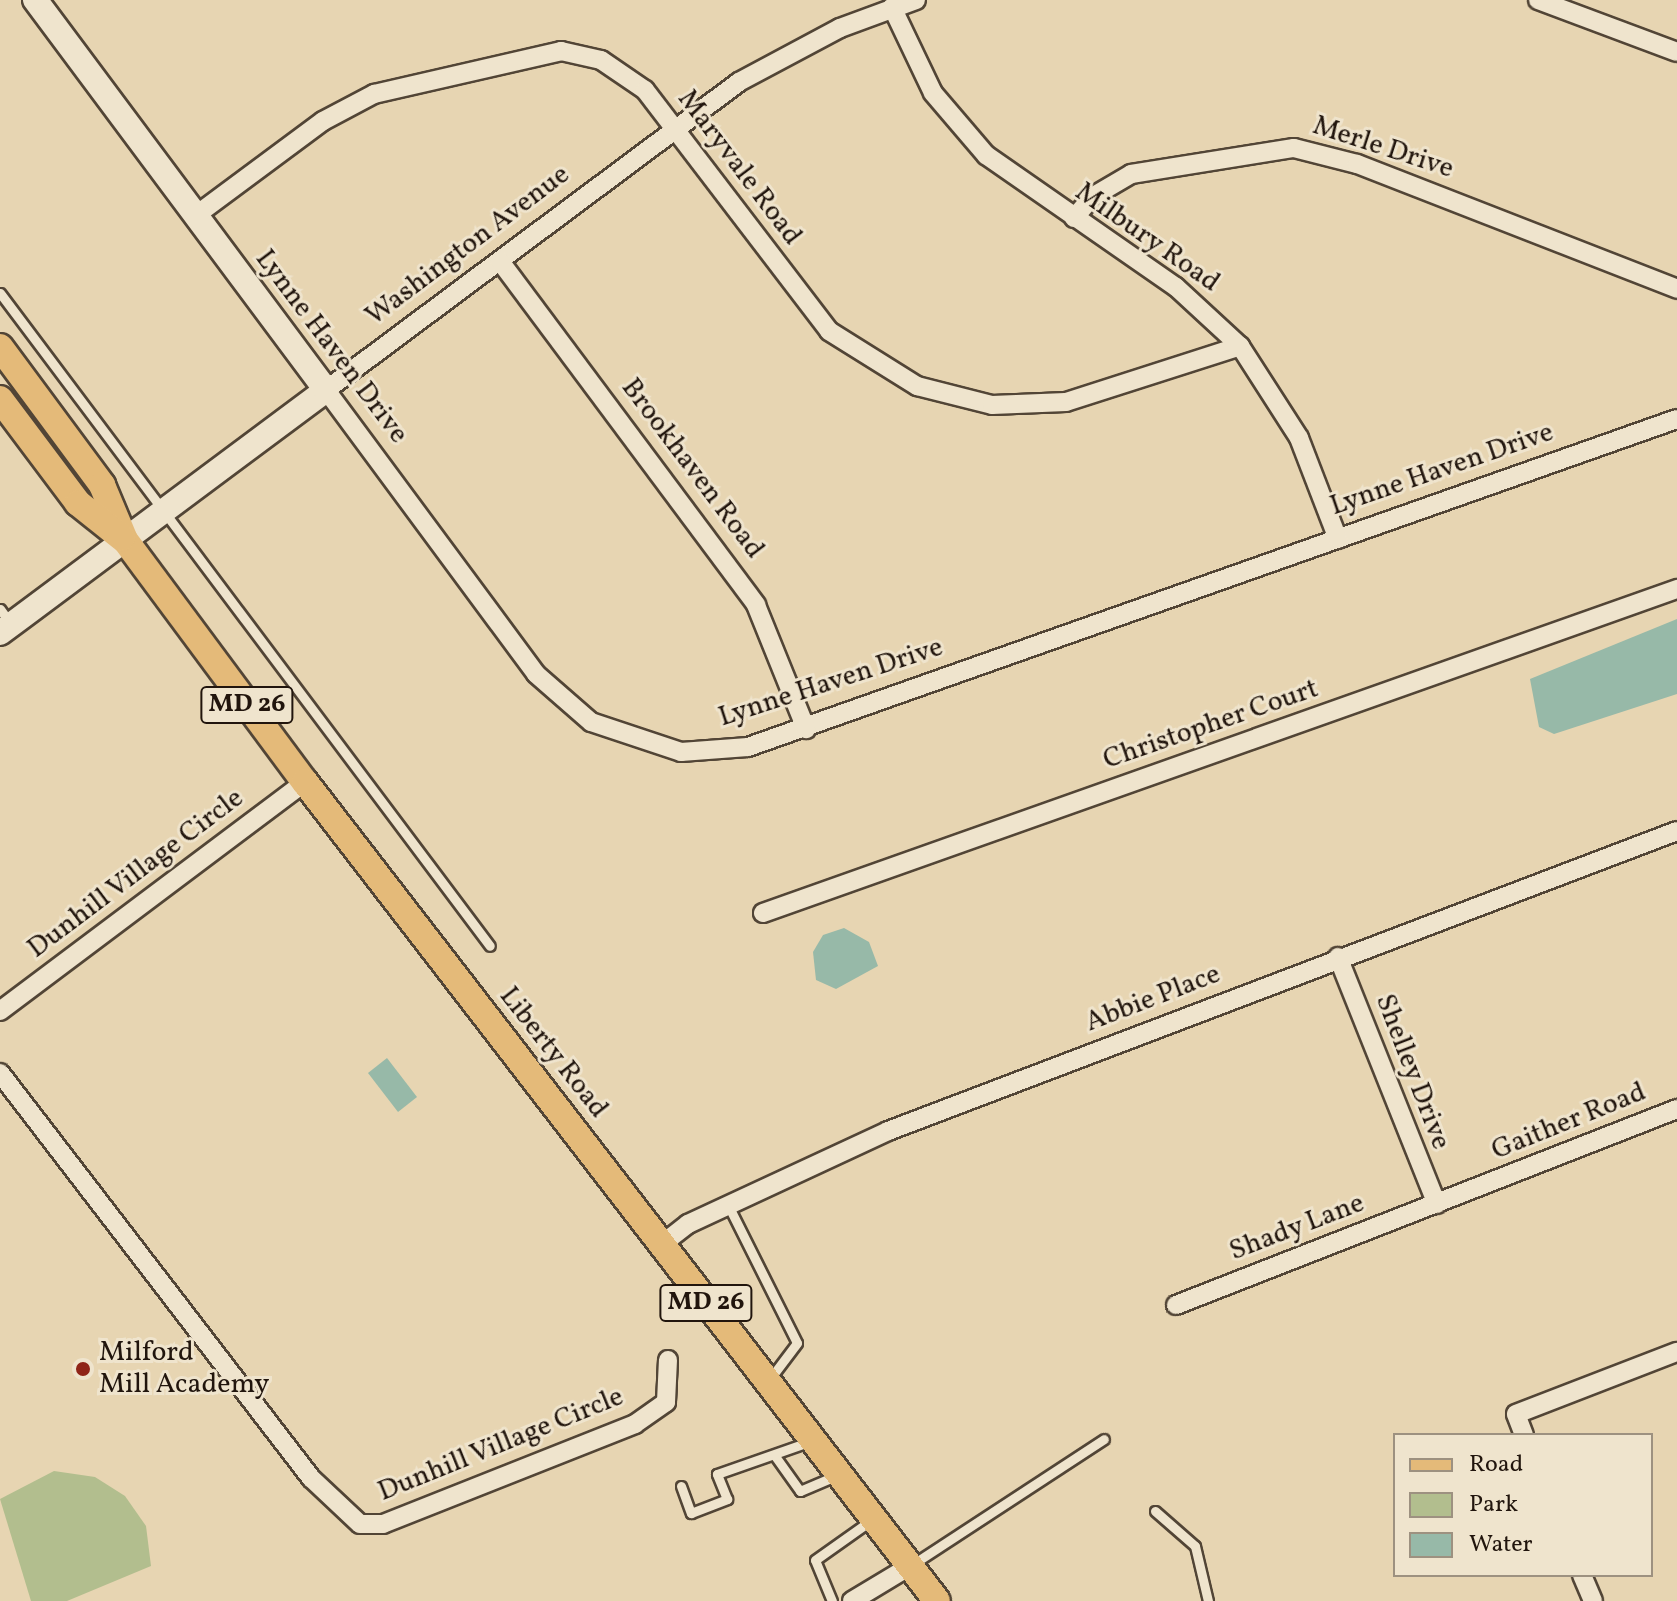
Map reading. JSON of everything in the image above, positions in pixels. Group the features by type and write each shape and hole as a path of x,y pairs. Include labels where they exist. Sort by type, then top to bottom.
{"main road":[{"name":"Lynne Haven Drive","path":"35,0 326,390"},
{"name":"Liberty Road","path":"0,347 102,485 125,540 305,782 937,1601"},
{"name":"Washington Avenue","path":"4,622 125,540 326,390"},
{"name":"Liberty Road","path":"0,399 78,503 125,540"}],"street":[{"name":"Washington Avenue","path":"326,390 675,128 796,49 892,7 916,0"},
{"path":"1538,0 1677,52"},
{"name":"Milbury Road","path":"892,7 910,55 958,125 1022,185 1176,287 1240,346 1299,438 1338,539"},
{"name":"Maryvale Road","path":"195,216 361,100 404,82 536,53 582,54 624,72 675,128 829,331 917,386 992,405 1066,402 1240,346"},
{"name":"Merle Drive","path":"1074,218 1110,183 1131,174 1294,148 1357,164 1677,289"},
{"name":"Brookhaven Road","path":"500,261 756,605 806,729"},
{"name":"Lynne Haven Drive","path":"326,390 561,701 619,736 681,752 748,747 806,729 1677,419"},
{"name":"Christopher Court","path":"763,913 1677,589"},
{"name":"Dunhill Village Circle","path":"0,1011 305,782"},
{"name":"Abbie Place","path":"661,1245 728,1205 888,1131 1338,957 1677,831"},
{"name":"Shelley Drive","path":"1338,957 1437,1204"},
{"name":"Dunhill Village Circle","path":"0,1073 311,1478 360,1524 383,1524 635,1424 666,1402 668,1360"},
{"name":"Gaither Road","path":"1437,1204 1677,1109"},
{"name":"Shady Lane","path":"1176,1305 1437,1204"},
{"path":"1523,1433 1516,1414 1677,1352"},
{"path":"852,1601 910,1566"},
{"path":"1583,1577 1593,1601"}],"lane":[{"path":"0,293 490,946"},
{"path":"728,1205 797,1343 767,1383"},
{"path":"910,1566 1104,1439"},
{"path":"681,1486 691,1513 727,1499 717,1474 811,1441"},
{"path":"775,1456 800,1491 839,1475"},
{"path":"1155,1511 1195,1546 1208,1601"},
{"path":"832,1601 815,1560 873,1519"}],"green space":[{"path":"54,1471 95,1477 125,1496 146,1526 151,1566 67,1601 31,1601 0,1499"}],"water":[{"path":"1677,619 1677,694 1554,734 1539,727 1530,679"},
{"path":"844,928 869,942 878,966 836,989 816,980 813,952 823,935"},
{"path":"387,1058 417,1097 398,1112 368,1073"}],"place":[{"name":"Milford Mill Academy","path":"83,1369"}]}
